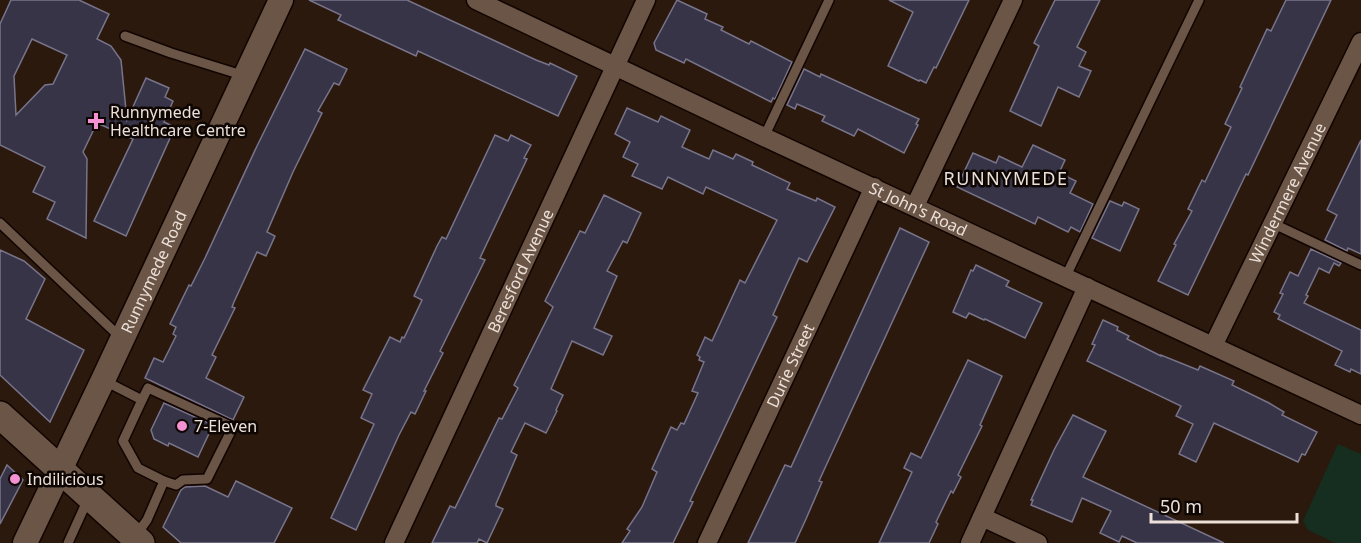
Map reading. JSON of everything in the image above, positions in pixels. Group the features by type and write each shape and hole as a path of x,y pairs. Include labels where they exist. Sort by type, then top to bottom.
{"main road":[{"path":"0,415 138,540"}],"street":[{"name":"Runnymede Road","path":"25,543 104,380 281,0"},
{"name":"St John's Road","path":"476,0 1361,416"},
{"name":"Beresford Avenue","path":"394,543 646,0"},
{"path":"915,206 1013,0"},
{"name":"Windermere Avenue","path":"1214,346 1361,42"},
{"name":"Durie Street","path":"707,543 874,187"},
{"path":"970,543 1019,431 1087,287"},
{"path":"982,517 1038,543"}],"lane":[{"path":"764,137 829,0"},
{"path":"1065,278 1199,0"},
{"path":"125,36 245,76"},
{"path":"0,223 122,338"},
{"path":"1274,224 1361,265"},
{"path":"104,380 142,400"},
{"path":"148,388 233,428 207,479 183,480 176,485 164,481 138,468 123,441 148,388"},
{"path":"138,540 164,481"},
{"path":"68,543 89,496"}],"green space":[{"path":"1338,444 1361,454 1361,543 1335,543 1308,530 1303,521"}],"building":[{"name":"Runnymede Healthcare Centre","path":"11,0 79,0 109,14 97,39 111,46 121,60 127,120 146,78 169,88 165,97 173,101 164,122 175,127 126,236 94,221 133,139 97,123 83,152 87,159 86,238 47,219 55,202 33,192 45,167 0,145 0,24","holes":["32,39 67,55 53,84 45,85 16,115 14,76"]},
{"path":"309,0 407,0 536,60 549,65 550,63 577,76 558,116 418,51 416,56 338,20 341,15"},
{"path":"677,0 707,14 705,19 723,27 721,30 749,44 751,41 792,62 775,99 773,98 771,102 686,59 684,63 656,50 654,43"},
{"path":"889,0 969,0 936,68 934,67 926,83 888,66 913,12"},
{"path":"1055,0 1100,0 1077,47 1086,52 1079,66 1091,71 1079,97 1058,87 1041,126 1010,111 1039,46 1034,43"},
{"path":"1286,0 1331,0 1188,295 1158,281 1192,211 1188,209 1202,180 1205,182 1231,127 1225,124 1242,88 1240,87 1267,29 1271,31"},
{"path":"305,49 347,69 339,85 334,83 318,111 322,113 267,232 275,236 266,256 257,252 232,307 235,308 212,355 216,357 206,378 244,397 233,420 145,378 154,358 163,362 176,336 173,334 176,327 170,324 205,258"},
{"path":"804,69 820,77 821,74 919,119 904,153 858,129 854,136 822,121 825,116 797,104 795,109 787,105"},
{"path":"627,108 658,122 661,116 690,130 682,147 709,159 713,150 733,159 736,154 753,162 752,165 790,183 787,189 816,201 817,198 835,207 807,262 799,258 773,315 777,317 690,501 693,502 673,543 622,543 630,531 627,529 642,507 657,472 652,469 671,427 677,430 681,423 684,424 698,393 692,391 704,362 699,360 700,357 697,355 705,337 712,341 740,280 745,283 777,220 706,187 703,194 668,177 662,189 632,176 638,164 623,157 630,142 615,134"},
{"path":"495,135 508,141 511,135 531,145 524,158 527,159 480,258 485,260 440,351 443,353 424,391 426,391 415,414 411,412 399,435 356,530 331,518 374,424 361,418 372,394 363,390 390,337 400,342 402,337 404,338 422,300 414,296 442,237 446,239"},
{"path":"1361,140 1361,254 1348,248 1347,251 1325,240 1337,215 1327,210"},
{"path":"1033,145 1065,160 1059,173 1076,181 1070,193 1093,204 1080,232 1071,227 1068,232 1038,217 1035,224 957,187 973,153 996,163 999,156 1022,167"},
{"path":"604,195 641,213 627,243 623,241 607,271 617,276 594,328 612,336 603,355 572,341 551,389 563,395 557,411 546,433 525,423 511,452 517,455 496,504 503,509 487,543 479,539 477,543 432,543 450,506 455,508 499,418 502,419 518,388 514,385 553,307 545,301 580,231 585,233"},
{"path":"1110,201 1122,206 1124,202 1139,209 1120,251 1092,238"},
{"path":"900,228 929,242 819,481 822,482 795,543 748,543 785,465 791,467"},
{"path":"1311,249 1341,263 1339,266 1334,263 1329,273 1319,268 1304,303 1361,330 1361,374 1335,365 1342,351 1278,319 1280,315 1274,312 1290,272 1298,276"},
{"path":"0,250 24,261 45,279 26,319 84,350 50,422 0,375"},
{"path":"976,265 1009,281 1006,286 1042,303 1025,338 969,313 966,318 953,312 971,270 973,271"},
{"path":"1103,320 1118,327 1117,330 1129,336 1127,339 1161,356 1198,370 1200,366 1234,381 1232,385 1269,403 1284,412 1282,415 1317,432 1305,455 1302,454 1298,462 1214,423 1196,462 1179,454 1193,424 1176,416 1181,406 1087,361"},
{"path":"968,360 1002,376 980,425 982,426 958,475 961,477 953,493 951,491 929,543 879,543 912,472 904,468 911,453 921,458"},
{"name":"7-Eleven","path":"164,403 213,425 198,457 169,443 168,446 154,439 151,430"},
{"path":"1073,415 1106,431 1083,477 1224,543 1137,543 1122,536 1119,542 1100,533 1111,511 1082,498 1072,522 1031,505 1033,500 1031,500 1054,450"},
{"path":"7,465 23,480 0,524 0,479"},
{"path":"236,481 292,508 274,543 181,543 163,527 181,490 185,487 205,486 228,497"}],"place":[{"name":"Runnymede Healthcare Centre","path":"96,121"},
{"name":"7-Eleven","path":"182,426"},
{"name":"Indilicious","path":"15,479"}],"district":[{"name":"RUNNYMEDE","path":"1006,179"}]}
